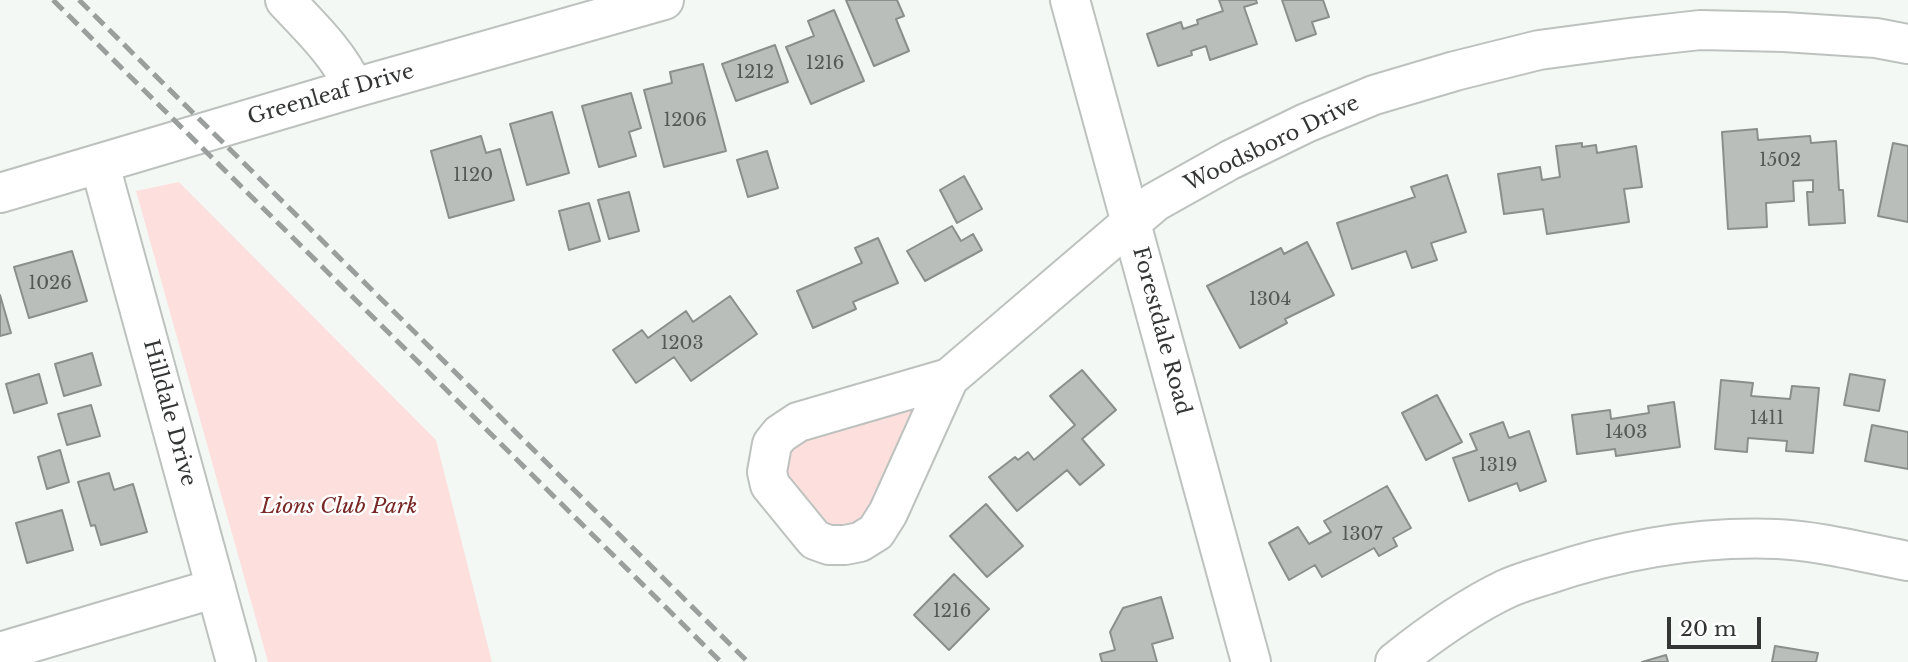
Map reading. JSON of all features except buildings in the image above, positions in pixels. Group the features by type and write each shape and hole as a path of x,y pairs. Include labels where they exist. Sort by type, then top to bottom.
{"street":[{"path":"285,0 333,51 344,66 354,88"},
{"name":"Greenleaf Drive","path":"0,193 664,0"},
{"name":"Forestdale Road","path":"1070,0 1251,662"},
{"name":"Woodsboro Drive","path":"949,378 798,422 780,433 772,444 768,457 767,472 771,485 815,540 829,545 845,545 860,542 876,532 888,513 949,378 1007,326 1106,245 1130,221 1155,202 1230,160 1306,123 1374,95 1539,50 1700,30 1876,38 1908,44"},
{"name":"Hilldale Drive","path":"100,165 236,662"},
{"path":"1395,662 1430,634 1509,587 1574,565 1632,551 1690,542 1778,539 1908,561"},
{"path":"0,652 216,588"}],"green space":[{"name":"Lions Club Park","path":"179,182 436,440 492,662 268,662 136,191"},
{"path":"916,407 864,525 832,527 785,474 786,455 799,439"}],"railway":[{"path":"53,0 721,662"},
{"path":"79,0 748,662"}]}
